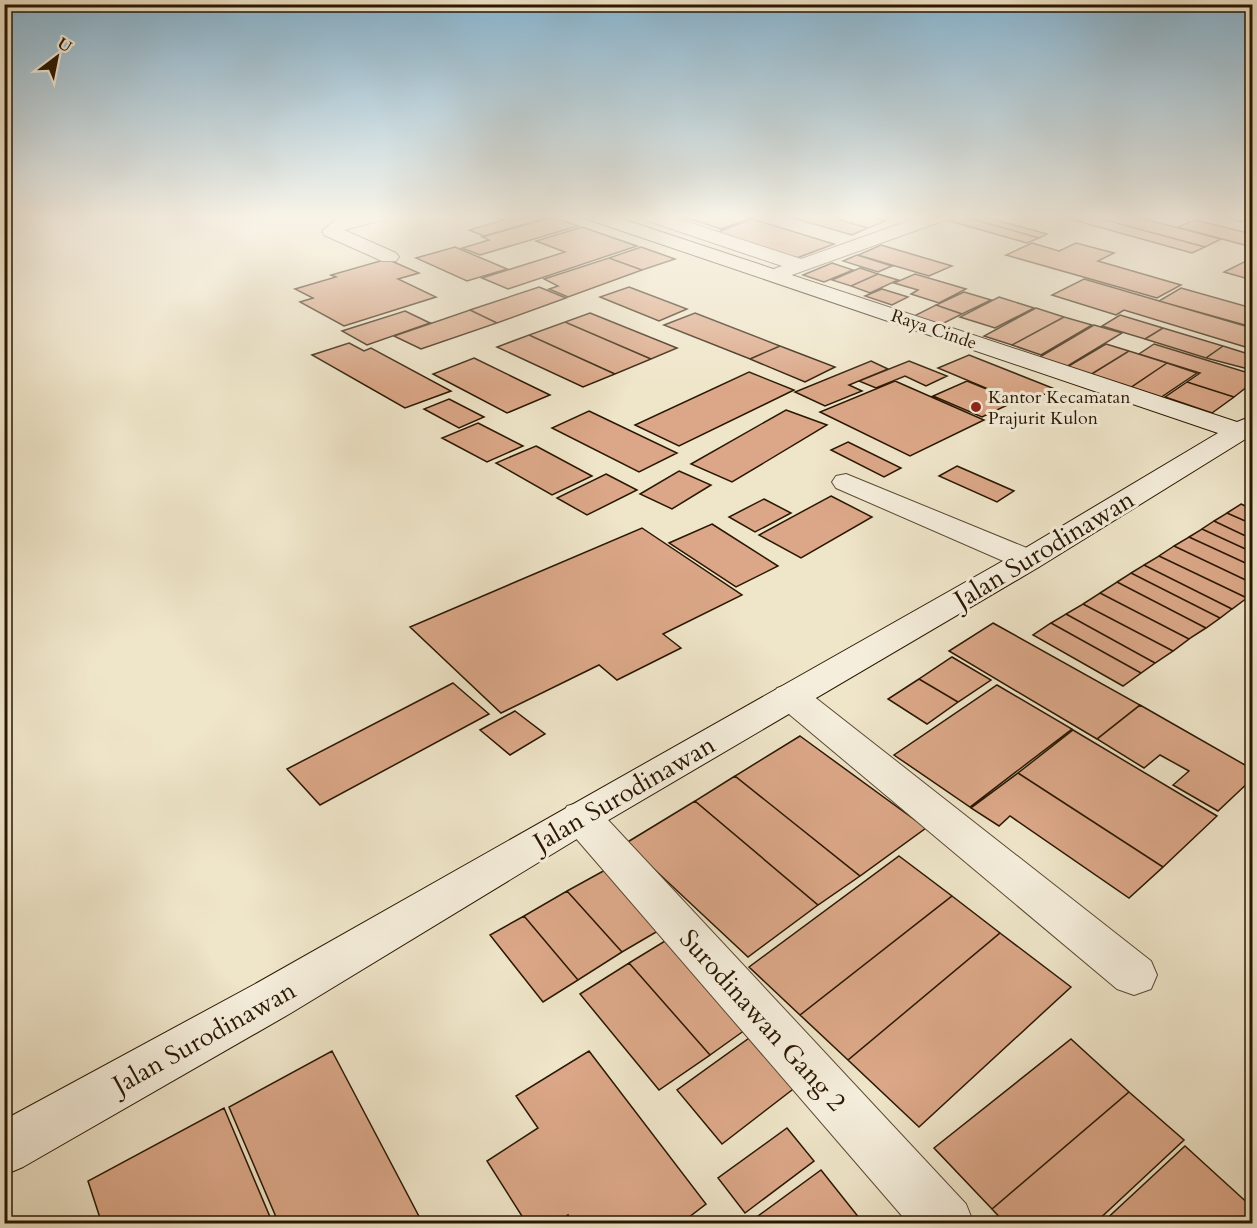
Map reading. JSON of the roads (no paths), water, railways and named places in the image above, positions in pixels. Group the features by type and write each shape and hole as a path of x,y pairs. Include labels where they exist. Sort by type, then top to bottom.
{"street":[{"name":"Raya Cinde","path":"767,272 1248,431"},
{"path":"775,275 782,272"},
{"name":"Jalan Surodinawan","path":"4,1149 274,998 581,817 1248,431"},
{"path":"846,482 1028,560"},
{"path":"790,696 1134,975"},
{"name":"Surodinawan Gang 2","path":"581,817 946,1224"}],"place":[{"name":"Kantor Kecamatan Prajurit Kulon","path":"976,407"}]}
